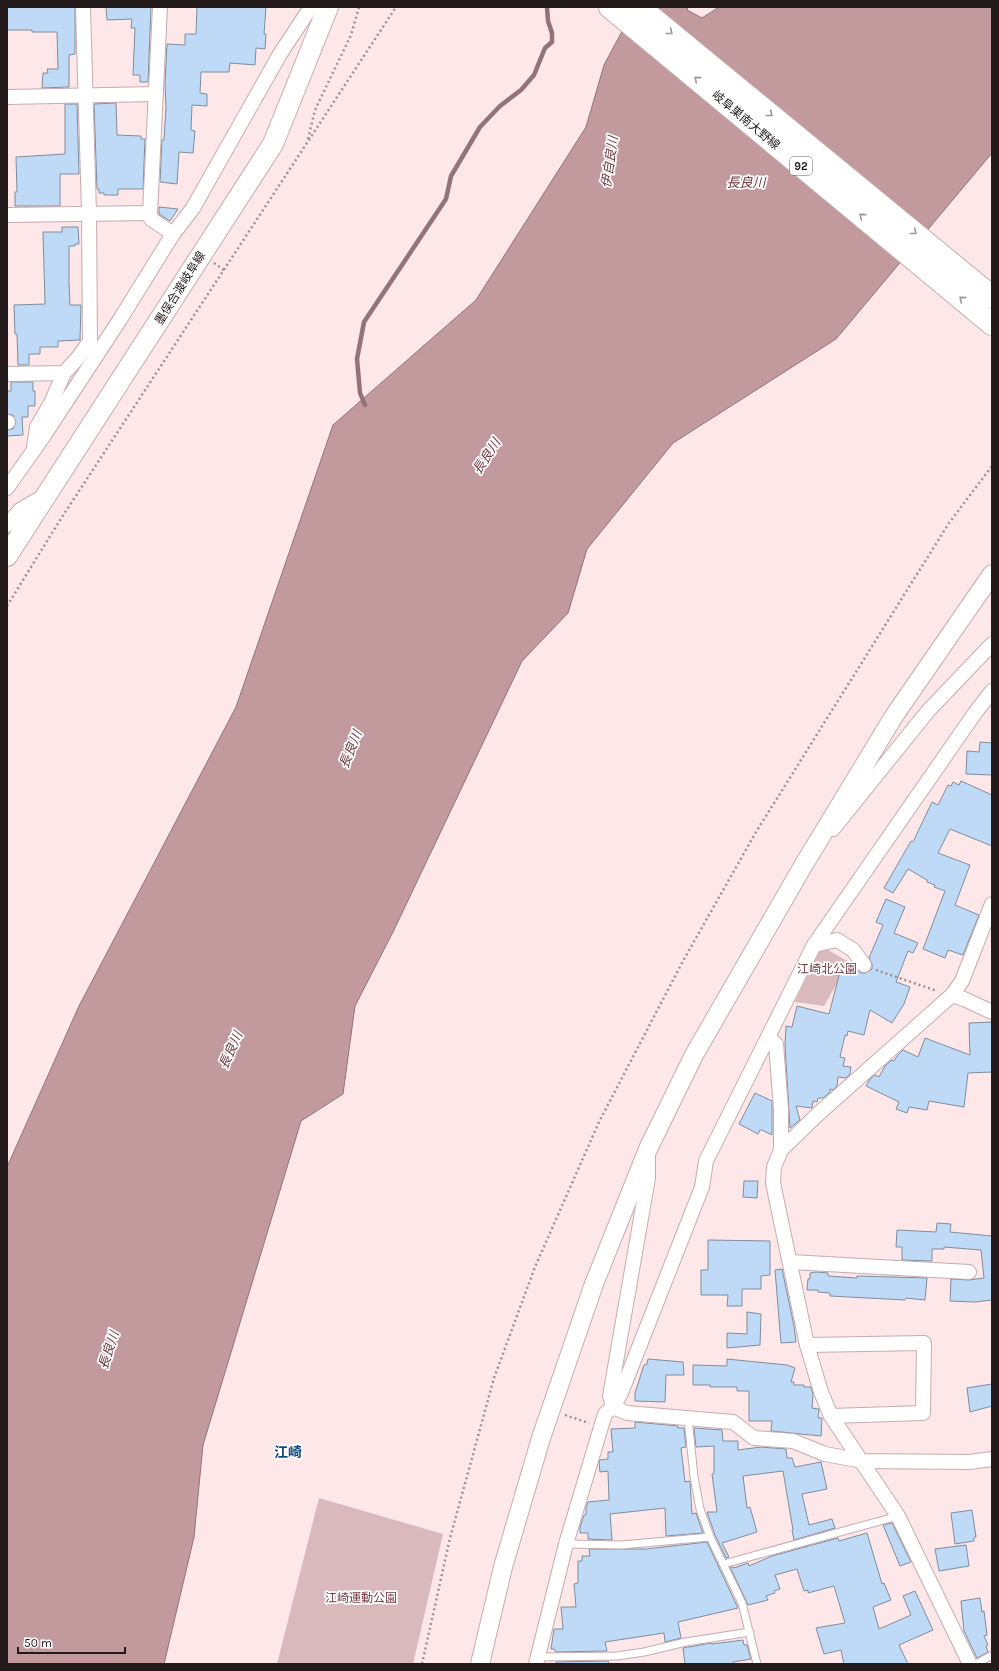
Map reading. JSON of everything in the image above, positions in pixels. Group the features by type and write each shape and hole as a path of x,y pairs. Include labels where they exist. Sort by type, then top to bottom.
{"main road":[{"name":"墨俣合渡岐阜線","path":"7,556 273,144 328,7"},
{"name":"岐阜巣南大野線","path":"610,7 992,324"},
{"name":"岐阜巣南大野線","path":"639,7 992,297"}],"street":[{"path":"33,451 37,427 51,403 64,372 77,359 90,341 89,213 83,7"},
{"path":"160,7 150,219 173,234"},
{"path":"7,488 119,321 173,234 193,208 280,54 311,7"},
{"path":"7,97 156,94"},
{"path":"7,215 150,213"},
{"path":"7,374 64,372"},
{"path":"7,524 20,510 47,494"},
{"path":"480,1664 503,1567 550,1410 594,1284 648,1149 694,1055 803,866 894,716 992,574"},
{"path":"803,866 928,711 992,644"},
{"path":"537,1661 566,1544 601,1427 606,1414 613,1407 622,1393 702,1187 706,1161 814,945 970,720 992,691"},
{"path":"781,1150 817,1115 952,995 962,981 992,904"},
{"path":"814,945 837,940 853,950 864,965"},
{"path":"952,995 992,1012"},
{"path":"768,1037 776,1044 781,1109 781,1150 774,1167 773,1183 808,1345 820,1392 831,1416 898,1516 970,1664"},
{"path":"613,1407 610,1396 648,1178 648,1149"},
{"path":"791,1262 969,1272"},
{"path":"808,1345 924,1343 923,1413 831,1416"},
{"path":"613,1407 627,1413 733,1422 754,1438 793,1441 825,1454 862,1461 969,1462 992,1460"}],"lane":[{"path":"688,1417 694,1477 700,1509 710,1537 742,1603 757,1664"},
{"path":"724,1564 898,1516"},
{"path":"566,1544 622,1545 710,1537"},
{"path":"537,1661 617,1656 644,1652 686,1642 750,1632"},
{"path":"976,1664 992,1655"}],"path":[{"path":"308,142 314,110 351,35 360,7"},
{"path":"7,606 62,517 395,7"},
{"path":"422,1664 450,1538 494,1378 535,1267 599,1122 683,961 756,832 949,523 992,466"},
{"path":"864,965 911,983 952,995"},
{"path":"550,1410 601,1427"}],"green space":[{"name":"江崎北公園","path":"819,949 828,950 849,962 824,1006 795,1002"},
{"name":"江崎運動公園","path":"319,1498 443,1534 413,1664 277,1664"}],"water":[{"name":"長良川","path":"635,7 688,7 687,10 702,18 719,7 992,7 992,153 836,339 673,443 587,549 568,613 522,661 393,932 355,1006 343,1094 301,1121 203,1445 194,1537 164,1664 7,1664 7,1167 79,1006 236,707 333,425 476,300 586,127 604,65"}],"building":[{"path":"7,7 75,7 75,54 69,55 69,87 42,88 43,73 48,73 47,69 58,69 57,32 7,30"},
{"path":"106,7 151,7 148,82 140,82 140,75 133,75 135,28 131,28 132,19 107,20"},
{"path":"197,7 266,7 264,34 266,34 265,49 256,48 255,65 230,63 229,72 201,72 200,93 207,94 207,106 192,105 191,130 195,131 193,153 179,152 177,184 160,182 162,140 164,140 166,108 165,83 167,44 185,45 185,34 196,34"},
{"path":"116,103 117,135 141,136 141,139 145,139 143,189 118,189 118,195 104,195 104,193 99,193 99,189 97,189 94,104"},
{"path":"65,104 77,104 79,174 60,174 60,206 15,206 15,192 17,192 16,157 65,154"},
{"path":"159,207 178,209 170,221 159,214"},
{"path":"62,227 78,227 79,244 69,246 69,281 70,305 81,305 80,340 58,341 58,347 40,347 40,354 29,354 29,365 18,365 14,305 45,304 43,232 62,232"},
{"path":"11,382 33,382 33,391 35,391 35,406 28,406 28,417 22,417 23,435 7,436 7,430 13,429 16,422 13,415 7,414 7,391 11,391"},
{"path":"980,742 992,743 992,775 966,774 967,751 979,752"},
{"path":"961,781 992,795 992,846 950,829 938,853 970,865 955,905 979,915 963,955 948,950 945,958 923,949 945,891 934,887 935,885 927,882 927,880 908,869 893,893 884,888 911,841 913,842 932,802 938,805 948,785 951,786 953,782 959,785"},
{"path":"886,899 905,907 894,933 918,943 913,953 908,951 896,982 910,987 904,1004 892,1023 870,1010 864,1035 848,1031 847,1036 845,1035 840,1057 845,1058 843,1066 851,1067 850,1074 846,1078 838,1077 837,1086 833,1090 830,1089 830,1092 823,1098 818,1098 817,1102 813,1101 812,1108 796,1106 800,1120 790,1128 785,1045 786,1026 792,1027 797,1006 829,1014 842,964 855,967 861,973 865,973 872,969 872,964 869,958 883,925 876,922"},
{"path":"992,1022 992,1072 968,1073 964,1107 929,1101 927,1110 909,1107 907,1113 896,1109 899,1102 866,1086 870,1079 875,1075 879,1077 885,1066 892,1060 894,1061 903,1050 918,1057 925,1038 970,1055 969,1023"},
{"path":"755,1093 772,1101 772,1135 762,1130 760,1130 758,1134 739,1124"},
{"path":"744,1181 758,1181 757,1198 743,1197"},
{"path":"937,1223 951,1224 950,1232 992,1236 992,1300 975,1302 950,1301 951,1279 969,1280 984,1278 981,1250 944,1247 944,1249 932,1249 932,1261 902,1260 902,1247 896,1247 897,1230 936,1232"},
{"path":"708,1240 770,1241 770,1275 761,1276 761,1289 742,1289 742,1306 727,1306 728,1295 701,1295 701,1270 708,1270"},
{"path":"782,1269 796,1342 781,1343 775,1270"},
{"path":"810,1273 828,1273 828,1276 857,1278 857,1276 927,1278 925,1300 830,1296 830,1293 818,1292 818,1290 807,1290"},
{"path":"747,1312 761,1314 760,1345 727,1348 727,1333 747,1334"},
{"path":"648,1359 683,1362 684,1375 666,1375 665,1402 635,1401 635,1393 644,1365 647,1364"},
{"path":"727,1359 787,1365 795,1368 791,1382 794,1382 794,1385 811,1387 813,1394 812,1408 819,1409 818,1418 822,1418 821,1436 771,1431 772,1421 749,1421 749,1391 737,1391 737,1387 710,1387 710,1385 693,1385 693,1365 727,1366"},
{"path":"992,1384 992,1406 970,1412 967,1388"},
{"path":"635,1422 678,1426 678,1428 684,1428 686,1447 681,1448 685,1482 690,1481 692,1514 696,1513 703,1533 666,1536 665,1508 610,1514 612,1540 588,1539 588,1533 580,1533 580,1527 584,1515 586,1515 588,1502 609,1500 608,1471 600,1472 599,1462 600,1460 608,1459 608,1452 613,1452 611,1429 635,1428"},
{"path":"694,1428 722,1430 723,1441 738,1441 738,1450 761,1447 786,1449 787,1458 792,1458 795,1467 821,1462 827,1489 802,1494 809,1525 832,1519 835,1528 794,1540 783,1471 743,1476 747,1508 750,1507 757,1532 722,1543 729,1557 726,1558 715,1535 707,1512 717,1512 712,1474 714,1473 714,1446 696,1447"},
{"path":"972,1510 976,1537 974,1537 974,1541 955,1544 951,1513"},
{"path":"892,1523 911,1562 900,1566 883,1525"},
{"path":"867,1533 882,1584 884,1583 891,1600 873,1607 879,1629 911,1615 903,1596 915,1591 933,1630 899,1645 908,1664 844,1664 841,1650 824,1654 816,1628 845,1623 834,1586 808,1593 808,1590 804,1591 797,1569 775,1575 780,1589 774,1591 775,1593 766,1596 768,1600 748,1605 730,1567 734,1568 748,1563 749,1566 772,1556 838,1538 839,1541"},
{"path":"707,1542 738,1608 678,1622 681,1638 665,1642 664,1633 605,1642 607,1651 556,1652 554,1649 551,1649 554,1629 563,1629 561,1607 576,1607 574,1584 578,1583 578,1561 582,1561 582,1556 590,1556 589,1549 646,1549"},
{"path":"966,1545 969,1566 939,1571 935,1549"},
{"path":"980,1598 982,1612 984,1611 987,1635 984,1636 988,1645 986,1646 988,1652 977,1658 964,1631 961,1601"},
{"path":"743,1640 744,1645 747,1645 751,1659 733,1662 733,1664 685,1664 683,1648"},
{"path":"608,1661 609,1664 557,1664 556,1662"}],"waterway":[{"path":"365,405 360,393 357,359 364,322 446,199 451,176 480,127 500,106 521,90 534,75 545,48 552,42 552,33 548,21 547,7"}],"district":[{"name":"江崎","path":"288,1452"}],"water label":[{"name":"伊自良川","path":"609,162"}]}
